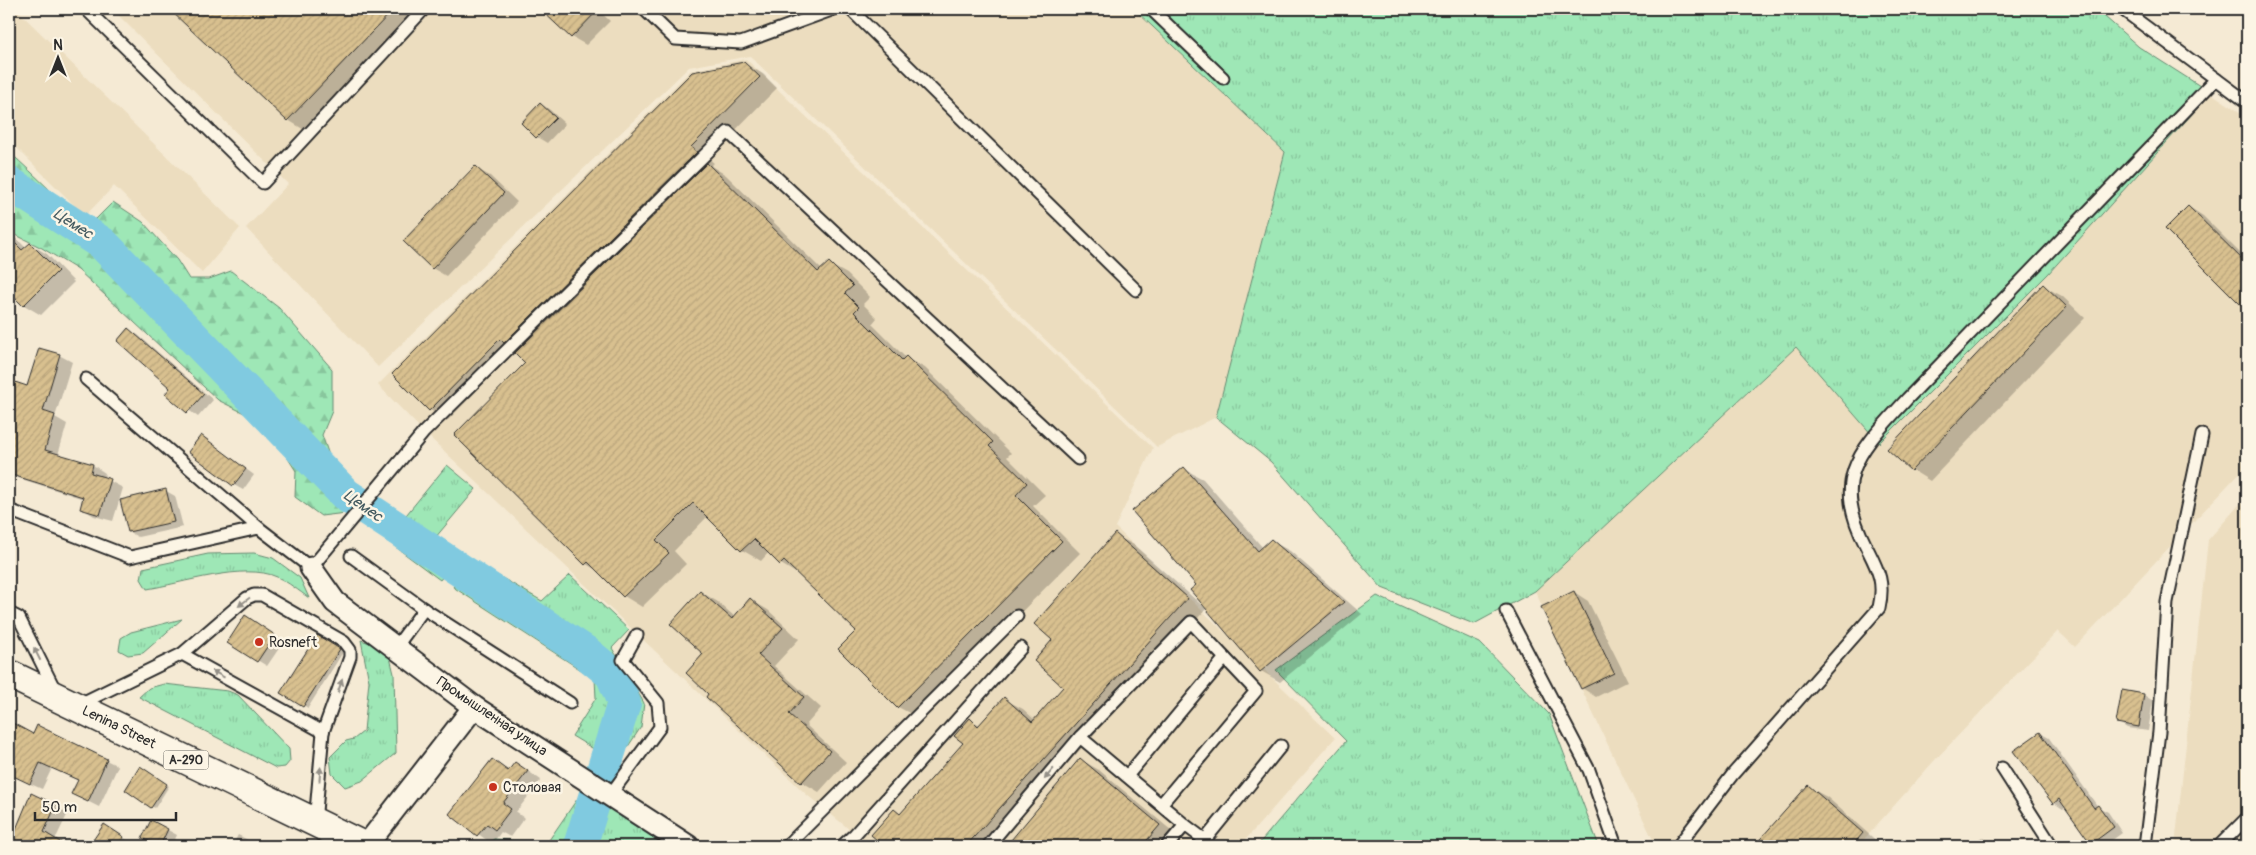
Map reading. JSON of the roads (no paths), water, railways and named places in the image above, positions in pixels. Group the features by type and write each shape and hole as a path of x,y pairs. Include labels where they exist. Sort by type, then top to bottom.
{"highway":[{"name":"Lenina Street","path":"9,674 365,846"}],"street":[{"name":"Промышленная улица","path":"311,568 335,602 474,707 688,846"},
{"path":"365,846 474,707"}],"lane":[{"path":"86,9 263,183 424,9"},
{"path":"644,9 675,39 740,43 834,9"},
{"path":"850,9 1136,290"},
{"path":"1151,9 1223,78"},
{"path":"2122,9 2247,102"},
{"path":"1678,846 1733,774 1880,608 1883,590 1881,579 1853,520 1850,500 1850,481 1868,443 1907,399 2216,79"},
{"path":"86,379 259,528 311,568 424,432 728,132 1078,459"},
{"path":"2145,846 2159,732 2167,602 2202,435"},
{"path":"9,510 130,557 259,528"},
{"path":"351,556 424,609 570,703"},
{"path":"9,613 19,618 68,702 182,654 247,598 254,595 262,595 344,642 350,650 350,657 323,732 316,823"},
{"path":"396,647 424,609"},
{"path":"1506,611 1589,770 1616,846"},
{"path":"787,846 1017,616"},
{"path":"988,846 1080,737 1191,622 1256,691 1163,802"},
{"path":"610,795 660,726 658,703 623,660 637,635"},
{"path":"842,846 855,834 1021,648"},
{"path":"182,654 323,732"},
{"path":"1127,776 1225,658"},
{"path":"1080,737 1185,825 1202,843 1281,746"},
{"path":"2002,768 2052,846"},
{"path":"2219,846 2247,818"},
{"path":"1167,846 1185,825"}],"waterway":[{"name":"Цемес","path":"9,183 103,244 346,495 585,652 612,674 624,703 580,846"}],"place":[{"name":"Rosneft","path":"259,642"},
{"name":"Столовая","path":"493,787"}]}
